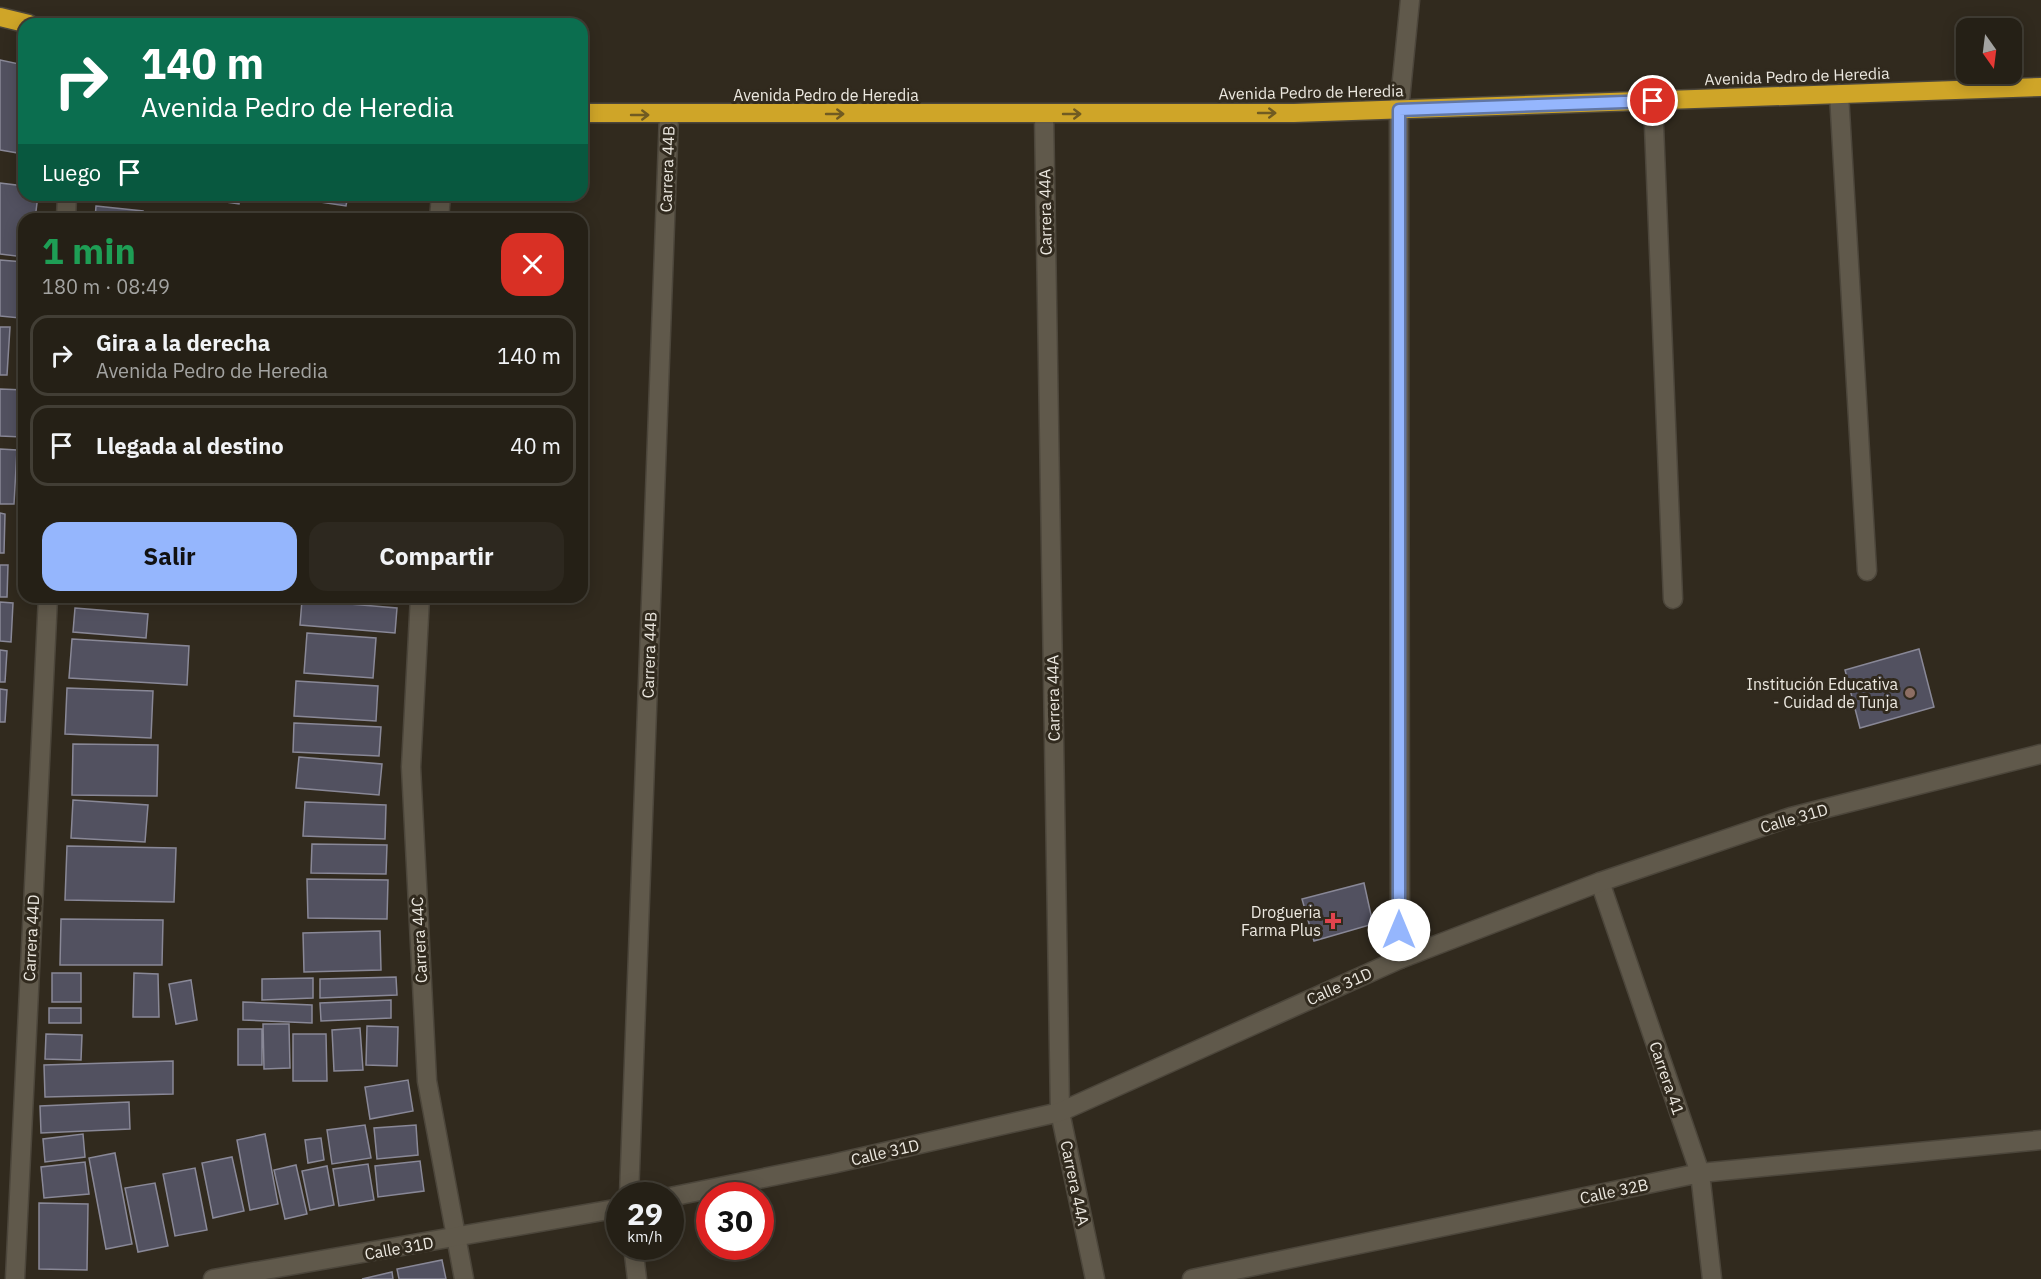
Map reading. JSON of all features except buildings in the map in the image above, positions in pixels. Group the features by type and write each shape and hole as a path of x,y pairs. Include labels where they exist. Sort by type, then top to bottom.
{"highway":[{"path":"0,17 18,21"},
{"name":"Avenida Pedro de Heredia","path":"588,113 669,115 1282,113 2041,87"}],"street":[{"path":"1400,959 1399,110 1410,0"},
{"path":"1839,94 1867,570"},
{"path":"1653,101 1673,599"},
{"name":"Carrera 44A","path":"1044,114 1060,1112 1095,1279"},
{"name":"Carrera 44B","path":"630,1182 669,115"},
{"name":"Carrera 44D","path":"15,1279 48,603"},
{"name":"Carrera 44C","path":"420,603 411,767 427,1081 464,1279"},
{"name":"Calle 31D","path":"684,1194 832,1164 1060,1112 1400,959 1600,882 1791,817 2041,754"},
{"name":"Carrera 41","path":"1600,882 1700,1173 1712,1279"},
{"name":"Calle 32B","path":"1192,1279 1700,1173 2041,1140"},
{"name":"Calle 31D","path":"213,1279 606,1211"},
{"path":"635,1260 637,1279"}],"place":[{"name":"Institución Educativa - Cuidad de Tunja","path":"1910,693"},
{"name":"Drogueria Farma Plus","path":"1333,921"}],"route":[{"path":"1399,930 1399,110 1653,101"}]}
